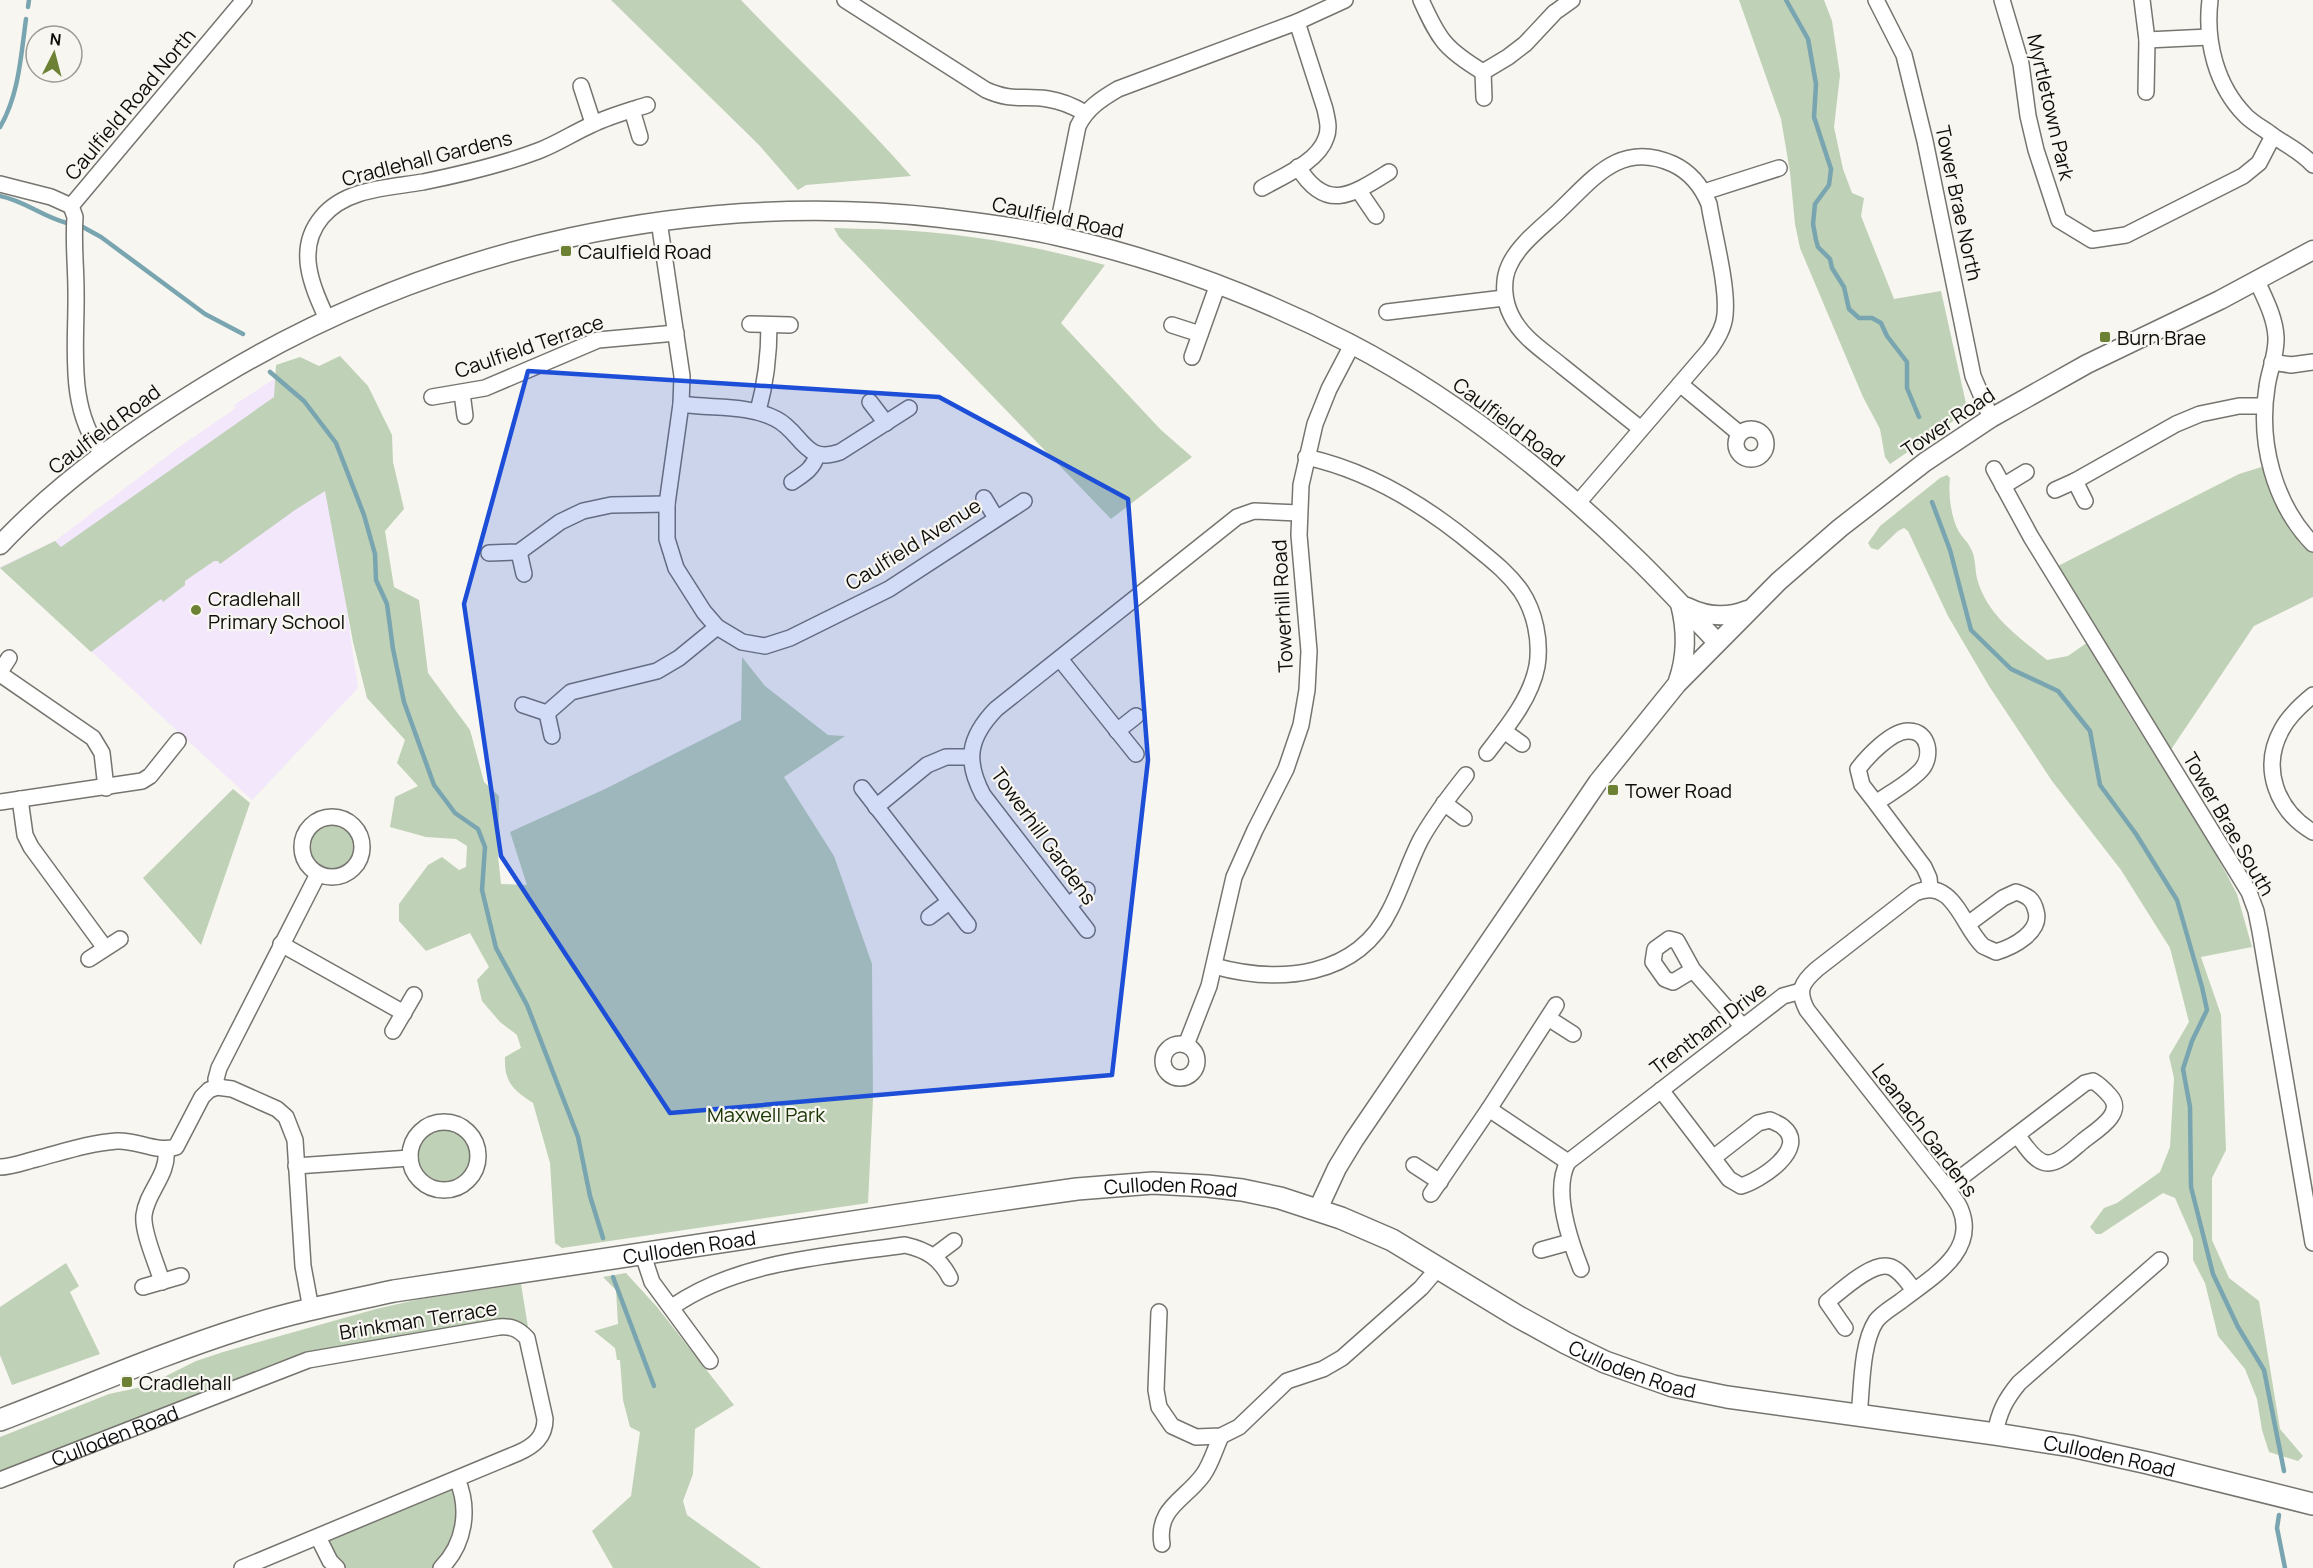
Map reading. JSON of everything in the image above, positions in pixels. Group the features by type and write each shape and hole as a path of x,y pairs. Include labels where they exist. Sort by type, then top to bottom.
{"main road":[{"name":"Culloden Road","path":"0,1420 174,1352 243,1328 311,1309 394,1291 642,1252 1056,1192 1153,1183 1242,1190 1317,1209 1392,1240 1566,1343 1605,1362 1673,1386 1727,1397 2071,1446 2313,1503"}],"street":[{"name":"Caulfield Road North","path":"71,206 244,0"},
{"path":"1056,235 1078,126 1085,113 1101,100 1119,90 1297,22 1345,0"},
{"path":"1421,0 1443,43 1458,57 1483,72"},
{"path":"1483,72 1525,44 1557,11 1572,0"},
{"name":"Tower Brae North","path":"1876,0 1904,55 1925,141 1973,376 1991,418"},
{"name":"Myrtletown Park","path":"2002,0 2021,64 2028,116 2036,150 2059,220 2092,240 2126,235 2243,177 2259,163 2273,136"},
{"path":"2142,0 2147,40 2146,92"},
{"path":"2210,0 2207,22 2212,57 2225,87 2246,116 2273,136 2310,156"},
{"path":"847,1 986,90 1010,98 1046,98 1059,101 1085,113"},
{"path":"1262,188 1310,159 1324,144 1327,136 1328,123 1297,22"},
{"path":"2147,40 2209,37"},
{"path":"1483,72 1484,98"},
{"path":"581,86 593,123"},
{"name":"Cradlehall Gardens","path":"327,319 311,284 307,258 313,231 329,209 342,200 359,193 445,177 539,151 593,123 647,105"},
{"path":"632,110 640,137"},
{"path":"1577,504 1710,350 1720,334 1725,316 1724,291 1709,204 1704,192 1685,170 1661,158 1635,156 1618,161 1602,171 1526,242 1508,267 1504,298 1511,317 1527,338 1641,429"},
{"path":"1298,167 1306,180 1317,190 1326,195 1339,197 1359,190 1389,172"},
{"path":"1704,192 1779,168"},
{"name":"Caulfield Road North","path":"0,184 51,197 71,206 75,217 75,378 81,412 90,435 104,454"},
{"path":"1359,190 1376,216"},
{"name":"Caulfield Road","path":"0,545 76,475 104,454 182,400 264,350 327,319 480,260 578,235 707,215 797,210 898,213 1056,235 1143,259 1218,284 1352,345 1432,393 1508,445 1636,558 1717,642"},
{"name":"Caulfield Avenue","path":"659,221 682,376 681,404 667,504 667,539 676,568 704,612 717,627 742,642 765,646 790,638 889,589 1024,501"},
{"name":"Tower Road","path":"1317,1209 1354,1140 1547,853 1598,782 1677,684 1779,580 1840,528 1925,462 1991,418 2087,364 2257,281 2313,250"},
{"path":"2257,281 2274,319 2277,339 2264,406 2266,450 2280,495 2310,535"},
{"path":"1192,357 1218,284"},
{"path":"1387,312 1504,298"},
{"path":"750,324 790,325"},
{"path":"758,411 764,391 769,355 769,325"},
{"path":"1172,325 1200,334"},
{"name":"Caulfield Terrace","path":"432,397 462,393 507,380 598,340 676,333"},
{"name":"Towerhill Road","path":"1186,1045 1209,986 1234,877 1286,769 1301,725 1307,690 1309,651 1300,559 1299,513 1306,457 1315,424 1329,389 1352,345"},
{"path":"2272,362 2291,365 2313,362"},
{"path":"1680,384 1740,434"},
{"path":"462,393 465,416"},
{"path":"870,402 885,423"},
{"path":"681,404 758,411 778,420 817,454 827,457 840,452 909,408"},
{"path":"2055,490 2176,424 2200,414 2239,406 2264,406"},
{"path":"792,482 810,469 817,454"},
{"path":"1306,457 1350,470 1421,506 1454,529 1495,563 1521,592 1536,626 1537,666 1525,698 1487,753"},
{"name":"Tower Brae South","path":"1994,469 2031,537 2249,891 2256,912 2313,1243"},
{"path":"2002,486 2026,472"},
{"path":"2075,481 2085,501"},
{"path":"984,498 996,518"},
{"path":"489,553 519,552 560,522 583,512 611,505 667,504"},
{"name":"Towerhill Gardens","path":"1087,930 983,795 973,776 970,757 975,737 983,722 996,709 1238,517 1254,511 1299,513"},
{"path":"519,552 524,574"},
{"path":"1677,684 1686,643 1680,604"},
{"name":"Caulfield Road","path":"1680,604 1698,613 1720,616 1750,609"},
{"path":"547,713 571,692 657,671 679,658 717,627"},
{"path":"9,658 0,673 93,738 102,753 106,788"},
{"path":"1060,659 1136,754"},
{"path":"2313,695 2282,729 2273,753 2272,772 2276,791 2286,809 2298,824 2313,832"},
{"path":"523,705 547,713"},
{"path":"547,713 552,736"},
{"path":"1117,731 1136,716"},
{"path":"1876,803 1922,769 1929,757 1927,742 1922,736 1910,730 1897,734 1868,755 1858,770 1862,785 1924,867 1930,888"},
{"path":"1504,731 1522,744"},
{"path":"0,802 131,784 150,776 178,741"},
{"path":"876,807 927,765 946,757 970,757"},
{"path":"1214,966 1259,976 1276,975 1318,970 1339,963 1355,953 1369,942 1386,918 1413,855 1444,803 1466,775"},
{"path":"862,788 968,925"},
{"path":"20,799 25,835 105,948"},
{"path":"1444,803 1464,819"},
{"path":"341,818 357,830 361,839 360,858 355,867 338,877 318,874 310,869 304,860 301,850 304,836 312,824 321,819 341,818"},
{"path":"217,1087 216,1079 219,1068 318,874"},
{"path":"1801,991 1805,979 1816,969 1916,893 1930,888 1939,890 1948,897 1984,946 1996,952 2009,948 2032,931 2038,919 2034,904 2029,897 2016,892 2003,898 1968,924"},
{"path":"1069,905 1087,890"},
{"path":"929,917 949,902"},
{"path":"89,960 120,939"},
{"path":"281,944 404,1013"},
{"path":"1693,970 1743,1027"},
{"name":"Trentham Drive","path":"1568,1162 1783,996 1801,991"},
{"name":"Leanach Gardens","path":"1801,991 1802,1001 1807,1010 1947,1188 1960,1208 1964,1222 1963,1237 1956,1255 1944,1268 1877,1320 1870,1333 1866,1350 1859,1416"},
{"path":"393,1031 414,995"},
{"path":"1414,1164 1435,1188 1552,1011 1573,1034"},
{"path":"1947,1188 2085,1083 2093,1081 2101,1085 2113,1100 2115,1111 2109,1120 2058,1160 2047,1164 2037,1160 2018,1136"},
{"path":"0,1167 90,1145 119,1141 140,1143 155,1149 166,1150 176,1147 202,1097 209,1090 217,1087 232,1089 277,1109 286,1117 295,1140 303,1266 311,1309"},
{"path":"1661,1090 1729,1179 1741,1186 1754,1183 1784,1159 1791,1148 1789,1134 1783,1127 1770,1120 1758,1123 1713,1158"},
{"path":"1489,1109 1568,1162 1561,1182 1570,1242 1581,1269"},
{"path":"447,1122 468,1132 475,1142 478,1154 477,1164 466,1182 446,1190 426,1185 412,1168 410,1158 411,1147 416,1136 425,1128 436,1123 447,1122"},
{"path":"162,1282 144,1223 147,1205 165,1168 166,1150"},
{"path":"296,1166 410,1158"},
{"path":"934,1256 954,1241"},
{"path":"1540,1250 1570,1242"},
{"path":"672,1307 702,1288 785,1264 905,1245 934,1256 943,1265 950,1278"},
{"path":"642,1252 652,1282 710,1361"},
{"path":"1995,1434 2004,1401 2019,1383 2160,1260"},
{"path":"1845,1328 1827,1302 1871,1269 1881,1265 1898,1270 1914,1290"},
{"path":"1159,1312 1156,1390 1159,1407 1172,1426 1196,1437 1221,1436 1239,1427 1287,1381 1323,1369 1342,1358 1421,1288 1439,1267"},
{"path":"143,1287 181,1275"},
{"name":"Brinkman Terrace","path":"242,1568 529,1448 541,1436 545,1428 531,1348 527,1338 519,1330 510,1326 318,1357 262,1377"},
{"name":"Culloden Road","path":"0,1480 262,1377"},
{"path":"1162,1544 1160,1531 1164,1516 1204,1473 1221,1436"},
{"path":"441,1568 457,1546 464,1523 464,1504 457,1479"},
{"path":"318,1537 330,1561 337,1568"}],"highlighted area":[{"path":"528,371 939,397 1128,499 1148,760 1112,1075 670,1113 501,856 464,604"}],"shaded area":[{"name":"Cradlehall Primary School","path":"274,379 322,441 358,688 252,800 0,567 55,541 182,445 236,408 234,405"}],"green space":[{"path":"611,0 741,0 911,176 806,185 798,190 759,145"},
{"path":"1739,0 1824,0 1832,21 1840,75 1834,127 1843,169 1852,193 1864,198 1861,216 1894,299 1941,291 1967,408 1965,413 1890,464 1885,457 1880,429 1863,397 1800,248 1781,119"},
{"path":"834,228 915,231 994,240 1105,265 1061,323 1161,430 1192,457 1111,519 839,237"},
{"name":"Maxwell Park","path":"340,356 368,386 392,435 393,462 404,509 385,531 394,587 419,600 428,673 470,730 484,782 499,796 498,856 501,884 527,885 510,832 605,789 741,720 742,657 765,686 828,735 845,736 784,777 834,856 872,964 873,1099 868,1203 562,1248 555,1243 550,1163 533,1103 511,1085 506,1073 505,1057 521,1048 517,1035 500,1022 482,1001 477,980 489,967 470,933 426,951 399,921 399,904 428,865 442,857 459,870 466,867 467,846 456,839 426,837 390,827 395,797 418,786 397,763 405,740 367,698 353,642 325,491 220,564 214,561 185,581 185,585 163,602 161,599 91,652 0,568 55,541 61,547 274,397 276,365 300,357 319,366"},
{"path":"2268,465 2313,549 2313,597 2254,626 2170,751 2054,568 2239,474"},
{"path":"1947,475 1950,478 1950,498 1954,520 1972,551 1978,582 1990,606 2006,626 2047,660 2068,656 2088,642 2127,711 2210,843 2237,894 2252,947 2201,957 2221,1015 2226,1150 2212,1178 2212,1240 2229,1278 2259,1301 2280,1429 2303,1456 2298,1461 2269,1452 2262,1430 2257,1399 2245,1369 2218,1336 2205,1283 2193,1260 2193,1239 2175,1198 2163,1193 2101,1234 2096,1234 2090,1227 2104,1208 2117,1203 2160,1172 2170,1147 2174,1078 2169,1056 2189,1022 2170,948 2121,870 2052,781 1989,686 1948,616 1908,531 1904,528 1898,531 1878,550 1871,548 1868,543 1880,526 1940,478"},
{"path":"233,789 250,803 201,945 143,878"},
{"path":"332,824 348,831 355,847 348,863 332,870 316,863 309,847 316,831"},
{"path":"439,1129 449,1129 463,1136 470,1155 463,1174 449,1181 439,1181 429,1177 422,1170 418,1160 418,1150 422,1140 429,1133"},
{"path":"66,1263 79,1286 70,1292 100,1354 12,1385 0,1355 0,1307"},
{"path":"626,1273 657,1307 734,1405 695,1429 693,1474 683,1501 687,1515 761,1568 613,1568 592,1531 631,1496 640,1432 630,1427 623,1400 620,1360 617,1360 615,1348 594,1331 618,1324 616,1290 603,1277"},
{"path":"521,1284 528,1327 515,1322 503,1321 311,1352 0,1474 0,1437 109,1394 146,1386 196,1361 376,1309 420,1299"},
{"path":"450,1488 455,1489 458,1534 436,1568 344,1568 334,1558 328,1542 330,1539"}],"waterway":[{"path":"28,7 29,0"},
{"path":"1786,0 1808,39 1816,84 1814,117 1831,169 1829,185 1815,204 1813,224 1818,247 1830,259 1832,268 1844,287 1849,309 1859,318 1872,318 1881,323 1887,336 1907,362 1907,388 1919,417"},
{"path":"0,127 15,88 26,19"},
{"path":"0,196 18,201 67,223"},
{"path":"81,226 101,237 205,314 243,334"},
{"path":"270,372 304,401 336,443 364,515 375,554 376,580 387,604 404,702 434,785 455,813 478,829 485,847 482,890 496,948 527,1005 578,1137 590,1196 603,1238"},
{"path":"1932,502 1950,550 1971,630 2011,669 2058,691 2090,731 2100,785 2136,834 2177,900 2207,1010 2192,1041 2183,1069 2190,1107 2191,1187 2213,1274 2238,1327 2264,1370 2284,1471"},
{"path":"613,1277 654,1386"},
{"path":"2279,1515 2277,1528 2285,1568"}],"place":[{"name":"Caulfield Road","path":"566,251"},
{"name":"Burn Brae","path":"2105,337"},
{"name":"Cradlehall Primary School","path":"196,610"},
{"name":"Tower Road","path":"1613,790"},
{"name":"Cradlehall","path":"127,1382"}]}
